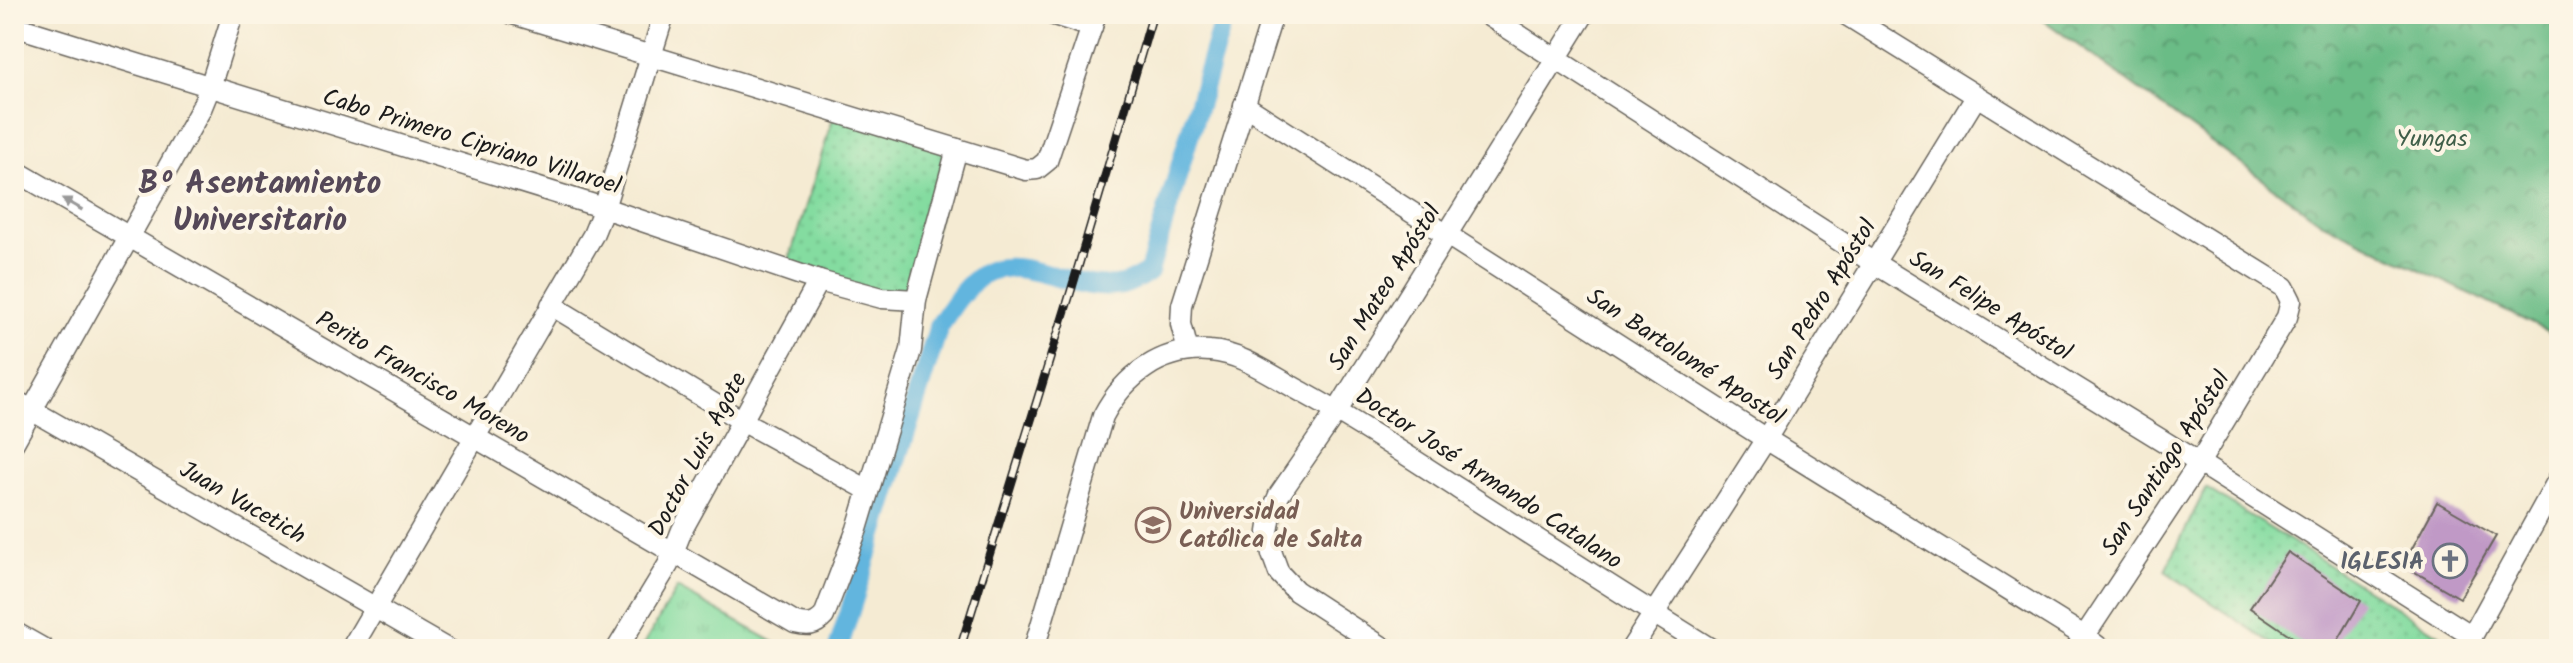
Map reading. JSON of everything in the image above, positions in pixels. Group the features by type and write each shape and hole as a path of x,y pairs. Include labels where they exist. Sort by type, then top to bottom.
{"street":[{"path":"14,442 23,405 130,238 210,87 233,14"},
{"path":"513,14 1026,170 1037,169 1047,161 1094,21 1051,14"},
{"path":"351,649 593,235 664,14"},
{"path":"1034,649 1103,416 1113,398 1134,374 1155,362 1188,351 1181,324 1182,305 1273,14"},
{"name":"San Felipe Apóstol","path":"1486,14 1874,263 2199,463 2469,642"},
{"name":"San Mateo Apóstol","path":"1385,649 1296,591 1279,573 1268,532 1271,514 1279,495 1337,411 1584,14"},
{"path":"1845,14 1976,97"},
{"name":"Cabo Primero Cipriano Villaroel","path":"14,26 604,208 819,281 882,298 916,300"},
{"name":"San Pedro Apóstol","path":"1631,649 1766,439 1976,97"},
{"name":"San Santiago Apóstol","path":"1976,97 2284,287 2291,301 2287,317 2199,463 2080,642"},
{"name":"San Bartolomé Apostol","path":"1244,105 2080,642 2101,649"},
{"path":"551,305 744,422 868,490 911,350 916,300 957,149"},
{"name":"Perito Francisco Moreno","path":"14,170 795,623 808,626 818,623 831,602 868,490"},
{"name":"Doctor Luis Agote","path":"617,649 668,565 682,530 819,281"},
{"name":"Doctor José Armando Catalano","path":"1188,351 1213,351 1236,357 1337,411 1711,649"},
{"name":"Juan Vucetich","path":"23,405 447,649"},
{"path":"2469,642 2553,505 2559,478"},
{"path":"14,632 44,649"}],"green space":[{"name":"Yungas","path":"2035,14 2559,14 2559,337 2321,222"},
{"path":"835,112 957,149 916,300 786,270"},
{"path":"2206,488 2440,635 2431,649 2280,649 2165,571"},
{"path":"677,588 786,649 641,649"}],"building":[{"path":"2437,502 2496,536 2460,598 2403,565"},
{"path":"2288,552 2361,601 2333,649 2310,649 2250,608"}],"waterway":[{"path":"838,649 939,326 970,285 983,274 998,269 1032,270 1105,286 1125,284 1149,272 1225,14"}],"railway":[{"path":"960,649 1153,14"}],"place":[{"name":"Universidad Católica de Salta","path":"1153,525"},
{"name":"IGLESIA","path":"2450,561"}],"district":[{"name":"Bº Asentamiento Universitario","path":"260,200"}]}
